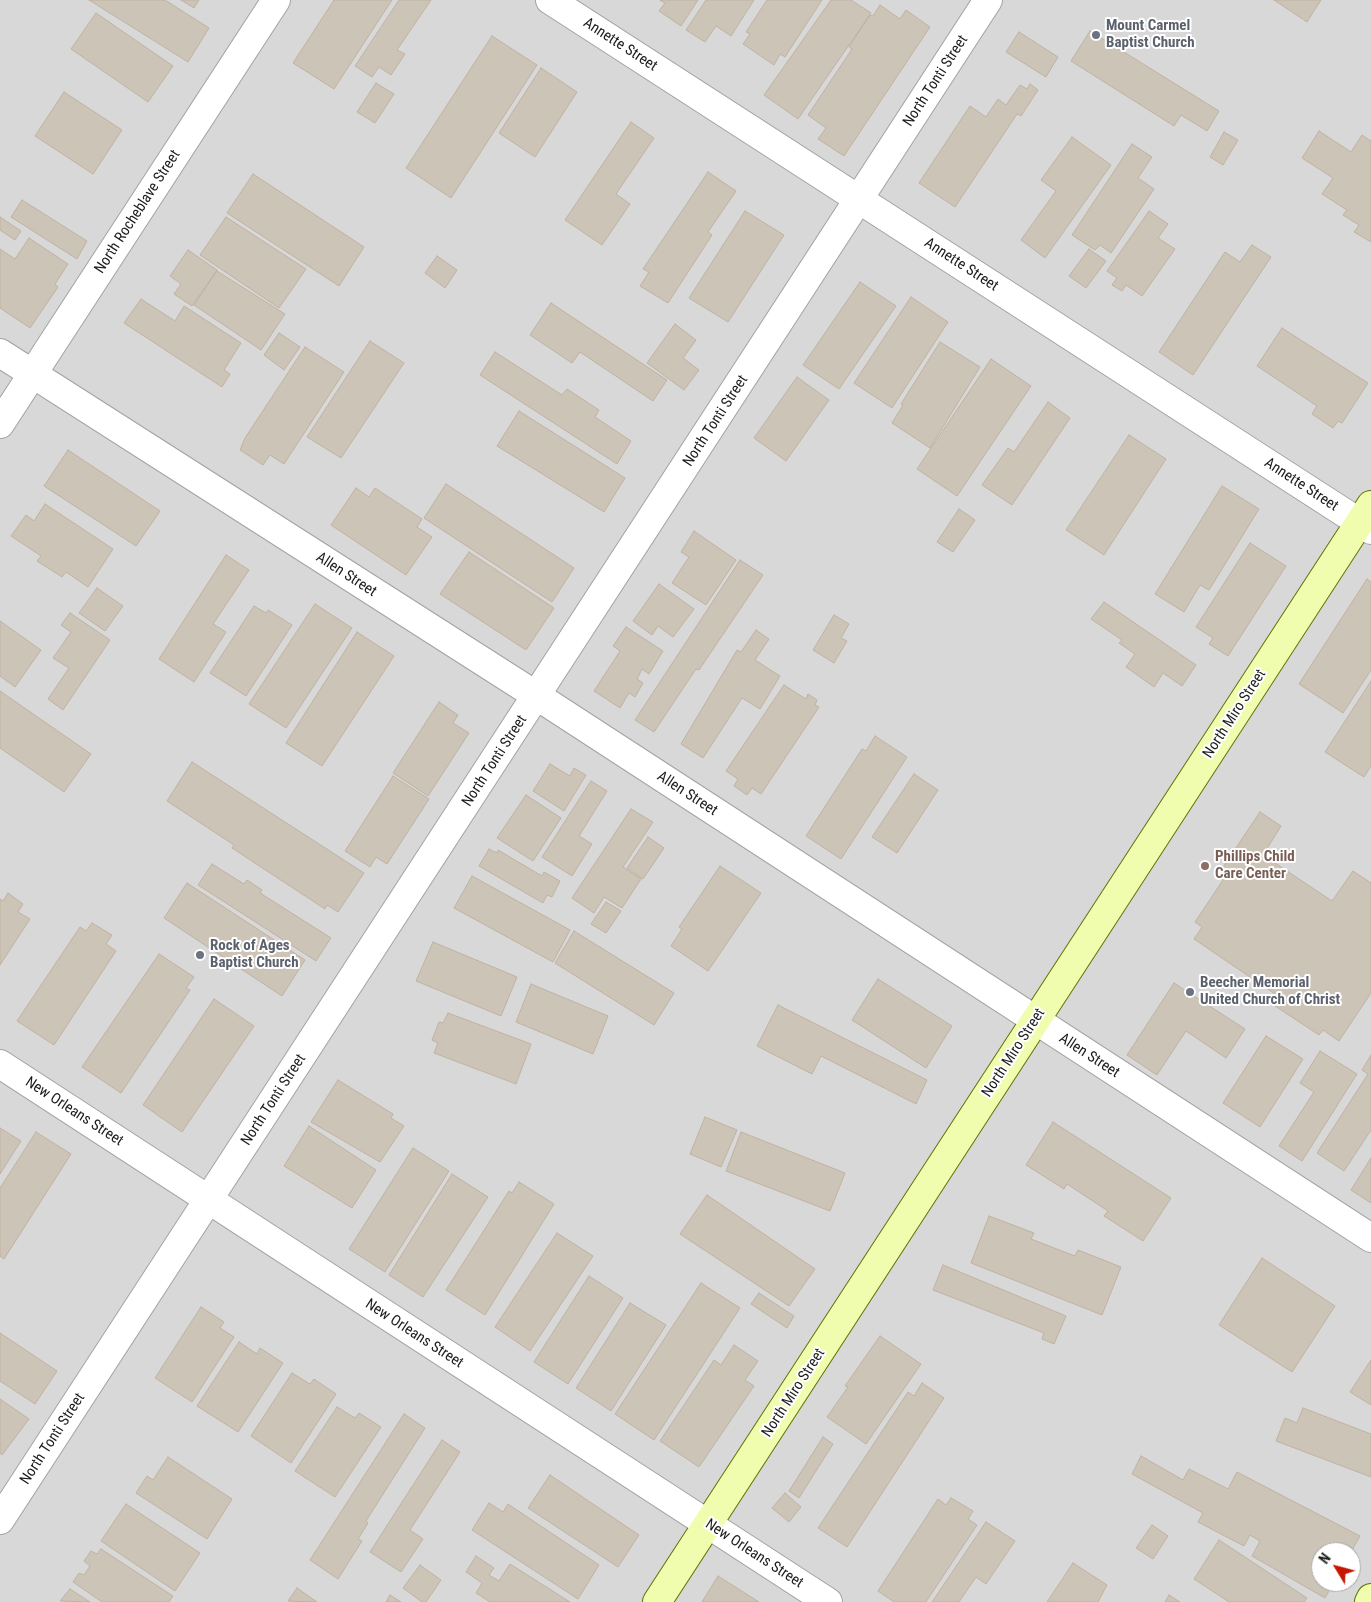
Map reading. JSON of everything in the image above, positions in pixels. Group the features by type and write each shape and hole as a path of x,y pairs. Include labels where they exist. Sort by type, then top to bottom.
{"street":[{"name":"North Rocheblave Street","path":"0,424 276,0"},
{"name":"Annette Street","path":"550,0 860,200 1367,519"},
{"name":"North Tonti Street","path":"0,1520 860,200 988,0"},
{"name":"Allen Street","path":"0,354 537,696 1371,1238"},
{"name":"North Miro Street","path":"657,1602 1035,1021 1367,519"},
{"name":"New Orleans Street","path":"0,1064 828,1602"},
{"path":"1368,1602 1371,1598"}],"shaded area":[{"path":"0,0 1371,0 1371,1602 0,1602"}],"building":[{"path":"89,0 165,0 209,28 188,62"},
{"path":"181,0 199,0 194,8"},
{"path":"334,0 392,0 334,89 293,63"},
{"path":"399,0 431,0 397,50 405,54 391,75 379,67 372,77 355,66"},
{"path":"660,0 698,0 681,26 659,11 665,3"},
{"path":"706,0 754,0 731,36 716,26 705,42 686,30"},
{"path":"767,0 822,0 785,57 780,54 774,65 743,44 750,34 746,32"},
{"path":"831,0 851,0 871,13 798,119 764,95"},
{"path":"1274,0 1321,0 1307,22"},
{"path":"880,5 900,19 906,10 930,27 844,156 818,139 826,128 808,115 852,49 849,47 870,15 873,16"},
{"path":"96,13 173,66 148,102 71,49"},
{"path":"1090,31 1219,111 1207,131 1181,115 1174,126 1071,61"},
{"path":"1019,32 1058,57 1046,77 1006,52"},
{"path":"492,36 537,65 451,198 406,168"},
{"path":"541,68 577,92 535,157 499,133"},
{"path":"376,83 394,94 375,123 357,112"},
{"path":"1030,84 1038,90 1021,116 1017,114 955,207 919,183 970,106 986,117 998,99 1006,105 1020,85 1027,89"},
{"path":"64,92 122,130 93,174 35,136"},
{"path":"631,122 654,138 616,194 630,204 602,245 565,220"},
{"path":"1319,131 1351,152 1362,135 1371,141 1371,242 1354,232 1359,225 1343,215 1347,210 1322,194 1333,178 1302,158"},
{"path":"1224,132 1238,140 1223,165 1210,157"},
{"path":"1072,137 1111,165 1045,258 1021,240 1056,191 1041,180"},
{"path":"1132,144 1152,157 1138,178 1154,189 1111,253 1100,245 1095,250 1072,235"},
{"path":"708,172 736,191 708,232 712,235 668,303 640,286 649,272 643,269"},
{"path":"253,174 364,247 339,286 227,213"},
{"path":"22,200 87,241 77,259 11,217"},
{"path":"745,211 784,235 728,322 689,298"},
{"path":"1149,211 1168,224 1158,238 1175,249 1142,296 1126,285 1122,291 1112,285 1117,278 1107,271"},
{"path":"0,217 21,231 15,240 0,230"},
{"path":"226,217 306,269 279,308 200,255"},
{"path":"29,238 68,264 55,284 58,287 30,328 0,308 0,249 15,259"},
{"path":"1252,245 1271,257 1193,375 1159,352 1225,252 1240,262"},
{"path":"1089,249 1106,261 1086,288 1069,276"},
{"path":"188,250 217,270 192,306 174,294 181,284 170,276"},
{"path":"437,256 457,270 445,288 425,273"},
{"path":"217,271 285,314 261,350 194,305"},
{"path":"860,282 896,306 839,389 803,365"},
{"path":"911,297 948,322 892,408 854,383"},
{"path":"141,299 175,321 184,306 241,343 224,370 230,374 222,387 124,323"},
{"path":"551,303 667,380 653,401 580,352 572,363 530,335"},
{"path":"675,324 696,340 683,358 699,370 684,390 647,363"},
{"path":"1282,328 1368,383 1342,423 1338,421 1333,428 1312,414 1317,406 1257,366"},
{"path":"279,333 300,347 284,370 264,355"},
{"path":"370,341 404,363 341,458 307,437"},
{"path":"940,342 980,367 930,448 892,423 903,405 901,404"},
{"path":"305,347 344,372 284,464 270,455 263,465 240,450 245,438"},
{"path":"495,352 562,395 567,389 599,410 595,417 631,441 617,464 480,375"},
{"path":"991,359 1031,386 957,496 917,469"},
{"path":"797,377 829,400 786,461 754,438"},
{"path":"1048,402 1070,418 1012,505 982,485 1008,448 1014,452"},
{"path":"519,411 625,478 604,512 497,446"},
{"path":"1129,435 1166,459 1104,555 1066,530"},
{"path":"68,450 160,511 136,546 44,486"},
{"path":"446,484 574,568 552,602 424,518"},
{"path":"1222,486 1259,509 1209,590 1200,585 1184,612 1155,594"},
{"path":"356,488 369,497 375,488 422,519 417,527 432,537 406,575 331,525"},
{"path":"45,504 113,549 88,587 66,572 62,577 37,561 41,556 11,536 26,515 34,521"},
{"path":"959,509 975,520 953,552 937,542"},
{"path":"694,531 736,560 706,605 672,583 689,557 681,552"},
{"path":"1250,543 1286,566 1228,656 1209,644 1213,638 1196,627"},
{"path":"469,552 554,608 526,650 440,594"},
{"path":"226,555 249,570 213,624 226,632 194,682 159,659"},
{"path":"740,560 763,575 699,670 696,669 654,732 635,720"},
{"path":"1367,579 1371,582 1371,670 1343,713 1299,684"},
{"path":"659,584 694,609 673,637 658,626 652,635 633,621"},
{"path":"97,588 123,606 105,631 79,613"},
{"path":"1104,602 1196,665 1182,686 1163,673 1154,687 1126,667 1135,654 1119,643 1122,640 1091,619"},
{"path":"315,604 352,628 286,728 249,704"},
{"path":"254,606 266,613 268,610 292,625 246,696 210,673"},
{"path":"70,613 110,640 63,710 48,699 69,668 53,658 71,632 61,625"},
{"path":"834,615 849,624 841,638 847,641 834,663 813,650"},
{"path":"0,621 41,650 15,687 0,676"},
{"path":"626,627 663,651 649,674 642,669 637,679 643,683 635,697 629,693 620,708 594,691 620,651 613,646"},
{"path":"756,630 769,639 755,660 780,676 760,709 742,698 703,758 681,744 737,650 741,652"},
{"path":"357,632 394,656 322,766 286,743"},
{"path":"1371,681 1371,766 1364,777 1325,752"},
{"path":"784,685 806,699 808,694 817,700 815,705 819,707 761,794 752,788 747,795 734,786 738,779 726,771"},
{"path":"0,691 91,754 64,792 0,748"},
{"path":"439,702 458,715 453,723 469,733 428,796 393,773"},
{"path":"875,736 907,757 841,859 806,836 862,749 866,751"},
{"path":"192,762 364,873 338,912 327,905 325,909 232,848 234,845 167,801"},
{"path":"550,764 570,776 574,768 586,775 564,811 533,791"},
{"path":"914,774 938,790 897,853 872,837"},
{"path":"393,776 429,799 387,864 376,857 370,867 345,851"},
{"path":"591,781 607,791 579,836 592,844 572,876 542,857"},
{"path":"526,795 561,818 533,861 497,838"},
{"path":"631,809 653,822 623,867 641,879 622,908 604,897 594,913 572,898"},
{"path":"1260,812 1281,826 1263,855 1332,901 1353,871 1371,883 1371,993 1339,1041 1323,1030 1319,1035 1269,1002 1275,994 1194,939 1202,927 1195,922 1223,880 1217,876"},
{"path":"648,837 664,848 643,879 627,868"},
{"path":"489,849 497,853 498,850 542,876 544,872 560,881 552,897 547,895 543,903 479,866"},
{"path":"212,864 244,884 247,880 262,890 260,893 331,938 316,961 198,885"},
{"path":"720,866 761,893 708,971 671,946 682,929 679,927"},
{"path":"472,876 570,930 553,962 454,908"},
{"path":"187,883 305,960 282,996 164,918"},
{"path":"8,893 23,904 18,912 30,919 0,965 0,899 3,901"},
{"path":"606,902 621,911 606,933 591,924"},
{"path":"92,923 112,935 106,944 116,951 54,1045 17,1021 80,927 86,931"},
{"path":"574,931 674,993 654,1025 555,963"},
{"path":"433,942 517,977 501,1016 416,981"},
{"path":"159,954 194,977 186,988 190,990 121,1093 82,1067"},
{"path":"878,979 952,1026 926,1068 852,1020"},
{"path":"1174,983 1245,1029 1226,1058 1186,1031 1157,1075 1127,1055"},
{"path":"531,984 608,1016 593,1054 516,1022"},
{"path":"214,999 254,1026 182,1132 143,1105"},
{"path":"778,1005 927,1080 916,1104 821,1056 812,1074 757,1046"},
{"path":"448,1013 531,1044 516,1084 434,1053 438,1043 432,1040 439,1022 443,1023"},
{"path":"1266,1036 1303,1059 1260,1127 1223,1103"},
{"path":"1320,1051 1357,1074 1302,1161 1279,1146 1314,1092 1300,1083"},
{"path":"1371,1055 1371,1130 1344,1171 1317,1153 1368,1074 1362,1070"},
{"path":"338,1080 393,1114 391,1118 404,1126 380,1162 311,1122"},
{"path":"705,1117 737,1130 721,1167 690,1154"},
{"path":"1053,1122 1171,1198 1143,1241 1104,1216 1108,1211 1067,1184 1064,1189 1026,1165"},
{"path":"309,1126 376,1170 352,1208 284,1166"},
{"path":"0,1128 21,1141 0,1174"},
{"path":"36,1132 71,1154 4,1259 0,1256 0,1188"},
{"path":"741,1132 845,1173 830,1211 726,1171"},
{"path":"413,1148 449,1171 385,1272 349,1249"},
{"path":"1371,1158 1371,1203 1351,1190"},
{"path":"452,1174 488,1197 423,1297 389,1275"},
{"path":"519,1182 554,1204 485,1315 446,1290 509,1191 512,1193"},
{"path":"707,1195 815,1269 789,1306 680,1234"},
{"path":"989,1216 1034,1233 1031,1239 1075,1256 1078,1250 1121,1267 1102,1315 971,1263"},
{"path":"557,1233 593,1256 530,1351 495,1327"},
{"path":"1262,1258 1335,1306 1292,1372 1219,1325"},
{"path":"943,1265 1066,1316 1054,1344 1042,1339 1044,1333 933,1290"},
{"path":"589,1276 623,1298 568,1384 534,1362"},
{"path":"701,1283 740,1308 654,1440 615,1414"},
{"path":"759,1293 794,1316 787,1328 751,1304"},
{"path":"630,1303 666,1325 611,1411 576,1388"},
{"path":"201,1307 224,1322 220,1328 234,1337 192,1402 155,1378"},
{"path":"0,1333 57,1371 35,1404 0,1381"},
{"path":"880,1336 921,1364 866,1444 827,1417 848,1387 845,1386"},
{"path":"239,1342 257,1354 260,1348 283,1363 238,1432 197,1406"},
{"path":"734,1345 758,1361 745,1380 754,1386 699,1467 660,1441 714,1360 721,1365"},
{"path":"1371,1360 1371,1405 1350,1392"},
{"path":"292,1373 310,1384 314,1379 336,1394 291,1463 251,1436"},
{"path":"922,1383 944,1398 847,1547 818,1528 908,1392 914,1396"},
{"path":"0,1399 29,1419 2,1455 0,1453"},
{"path":"337,1407 355,1418 359,1413 381,1427 335,1497 295,1471"},
{"path":"1303,1408 1371,1434 1371,1477 1276,1441 1285,1418 1297,1423"},
{"path":"404,1414 425,1428 366,1521 368,1523 358,1539 362,1541 338,1579 310,1560"},
{"path":"823,1437 833,1444 799,1498 789,1491"},
{"path":"442,1440 460,1452 410,1530 423,1539 401,1572 370,1552"},
{"path":"1141,1456 1183,1480 1189,1469 1228,1489 1237,1472 1360,1536 1357,1542 1311,1542 1311,1590 1252,1556 1260,1541 1250,1535 1244,1546 1198,1522 1203,1513 1132,1474"},
{"path":"168,1457 232,1499 207,1539 136,1493 147,1476 153,1480"},
{"path":"550,1475 639,1535 618,1567 528,1508"},
{"path":"785,1493 801,1507 789,1522 772,1508"},
{"path":"951,1498 973,1511 968,1519 977,1525 926,1602 894,1602 878,1591 938,1499 946,1505"},
{"path":"489,1503 503,1512 508,1504 599,1565 578,1599 472,1530"},
{"path":"126,1504 200,1553 175,1591 101,1541"},
{"path":"986,1522 1015,1541 986,1584 976,1577 959,1602 932,1602"},
{"path":"1152,1525 1168,1536 1153,1559 1136,1548"},
{"path":"1219,1540 1307,1598 1304,1602 1229,1602 1194,1579"},
{"path":"101,1549 173,1596 169,1602 102,1602 73,1582 79,1573 84,1575 90,1566 84,1561 91,1551 97,1554"},
{"path":"476,1556 494,1568 489,1575 499,1581 510,1564 570,1602 490,1602 476,1593 482,1583 466,1572"},
{"path":"1073,1563 1107,1585 1098,1602 1047,1602"},
{"path":"420,1565 441,1580 426,1602 422,1602 403,1588"},
{"path":"718,1576 759,1602 702,1602"},
{"path":"297,1588 317,1602 288,1601"},
{"path":"70,1589 90,1602 60,1601"},
{"path":"1315,1592 1328,1592 1325,1598"},
{"path":"390,1595 401,1602 386,1602"},
{"path":"1169,1595 1180,1602 1165,1602"}],"place":[{"name":"Mount Carmel Baptist Church","path":"1096,35"},
{"name":"Phillips Child Care Center","path":"1205,866"},
{"name":"Rock of Ages Baptist Church","path":"200,955"},
{"name":"Beecher Memorial United Church of Christ","path":"1190,992"}]}
